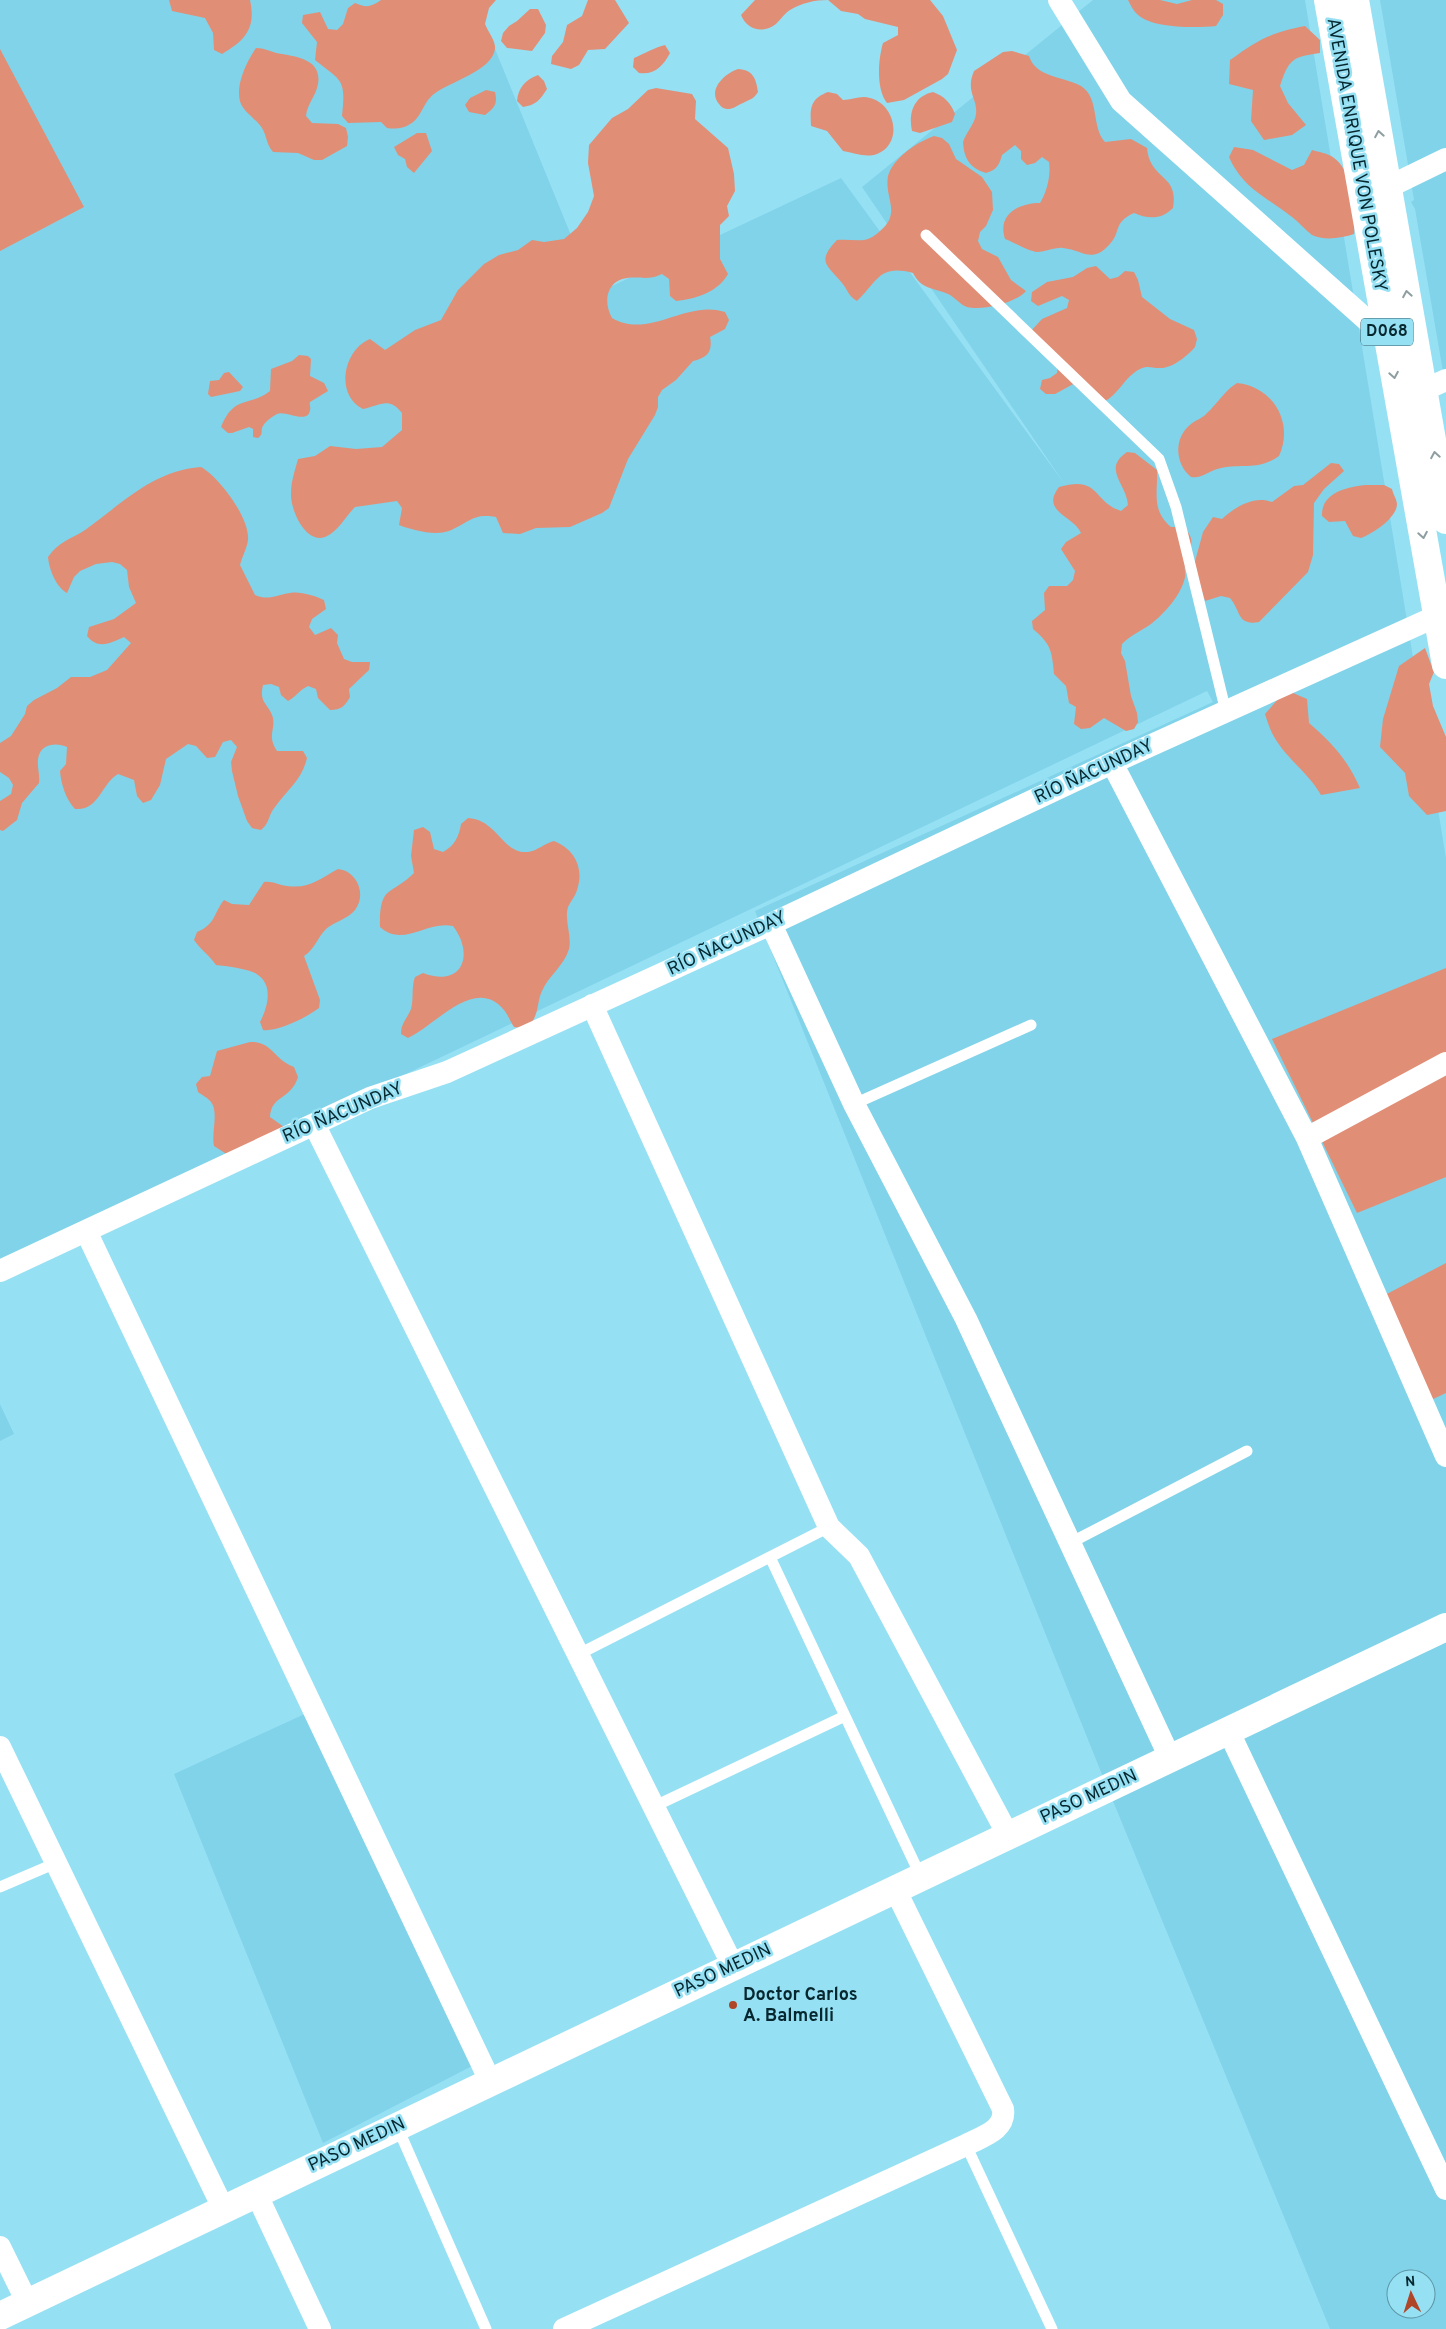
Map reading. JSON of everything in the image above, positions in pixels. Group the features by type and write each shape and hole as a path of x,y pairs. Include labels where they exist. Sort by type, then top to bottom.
{"street":[{"path":"1059,0 1121,101 1388,339"},
{"name":"AVENIDA ENRIQUE VON POLESKY","path":"1328,0 1388,339 1441,610 1446,665"},
{"name":"AVENIDA ENRIQUE VON POLESKY","path":"1355,0 1389,187 1435,385 1446,520"},
{"path":"1364,199 1446,159"},
{"name":"RÍO ÑACUNDAY","path":"0,1271 370,1098 447,1072 771,924 1441,610"},
{"path":"1112,763 1307,1138 1446,1456"},
{"path":"771,924 854,1104 966,1319 1170,1758"},
{"path":"592,1005 829,1527 859,1556 1008,1835"},
{"path":"1307,1138 1446,1063"},
{"path":"314,1124 733,1966"},
{"path":"86,1231 490,2081"},
{"name":"PASO MEDIN","path":"0,2316 223,2208 1446,1627"},
{"path":"1228,1730 1446,2189"},
{"path":"0,1747 223,2208"},
{"path":"564,2329 966,2144 1001,2126 1004,2118 1003,2108 895,1889"},
{"path":"256,2193 320,2329"},
{"path":"0,2247 27,2302"}],"lane":[{"path":"926,235 1159,458 1176,507 1226,712"},
{"path":"854,1104 1031,1025"},
{"path":"1070,1543 1247,1451"},
{"path":"578,1654 829,1527"},
{"path":"770,1556 921,1877"},
{"path":"655,1806 845,1716"},
{"path":"0,1887 56,1864"},
{"path":"397,2126 486,2329"},
{"path":"966,2144 1052,2329"}],"shaded area":[{"path":"0,0 475,0 595,294 841,178 1066,486 862,187 1093,0 1305,0 1446,858 1446,2329 1330,2329 1099,1767 755,911 1213,702 1207,691 0,1268"},
{"path":"169,0 250,0 252,18 250,26 237,44 222,54 214,50 213,33 205,18 172,11"},
{"path":"381,0 496,0 489,8 485,24 495,46 492,57 478,70 430,97 414,122 399,128 387,128 381,122 348,123 342,116 343,94 340,82 315,60 317,42 302,23 303,15 320,12 328,29 337,30 343,24 348,8 355,3 368,6"},
{"path":"588,0 615,0 629,23 605,49 588,50 579,65 571,69 551,64 552,56 563,42 567,25 582,16"},
{"path":"755,0 828,0 813,1 799,5 788,11 776,24 761,30 747,24 741,15"},
{"path":"828,0 930,0 943,16 957,50 948,74 904,100 887,103 881,90 880,58 883,43 898,35 898,27 865,19 858,14 841,11"},
{"path":"1128,0 1160,0 1177,4 1192,0 1216,0 1223,4 1223,15 1216,26 1186,27 1162,25 1143,18 1135,12"},
{"path":"1380,0 1446,0 1446,389 1415,209 1411,202 1414,200"},
{"path":"530,9 538,9 546,25 545,33 532,51 507,48 501,41 503,33"},
{"path":"1305,26 1320,40 1320,53 1303,56 1293,61 1286,70 1280,86 1288,103 1306,125 1292,135 1264,140 1251,121 1253,90 1229,84 1230,60 1265,38 1283,31"},
{"path":"665,45 670,53 658,69 650,73 639,73 633,67 634,58"},
{"path":"256,48 301,58 313,65 318,76 318,84 306,116 312,123 338,124 346,128 347,146 322,160 314,160 298,153 273,152 262,128 243,107 239,97 242,74"},
{"path":"0,49 84,207 0,251"},
{"path":"1012,51 1029,56 1038,69 1044,73 1074,83 1087,91 1091,98 1098,129 1105,142 1131,139 1147,148 1149,159 1153,166 1172,188 1174,197 1173,208 1164,215 1154,217 1134,213 1127,217 1120,224 1109,245 1103,251 1092,255 1063,248 1037,252 1005,239 1003,230 1007,217 1025,205 1040,203 1048,183 1049,162 1042,157 1035,163 1027,165 1021,159 1021,151 1015,145 1002,155 997,167 986,173 972,165 966,158 963,142 976,114 971,90 974,71 1003,52"},
{"path":"738,69 747,71 753,76 758,92 753,98 734,108 724,108 716,99 716,88 723,78"},
{"path":"538,75 544,81 547,89 537,101 523,107 517,101 519,92 529,79"},
{"path":"656,88 692,94 696,101 695,119 728,148 734,174 735,191 727,206 729,216 720,225 720,259 728,274 718,286 706,294 676,301 670,296 669,279 662,274 652,277 620,280 615,283 608,293 609,312 612,318 626,324 640,325 710,309 725,312 729,320 725,329 710,337 711,347 708,354 693,361 676,380 662,390 658,397 658,407 655,415 628,459 609,508 570,527 536,528 520,534 503,533 496,517 488,516 481,516 449,531 430,533 399,525 402,508 397,501 355,507 330,535 318,538 311,535 300,524 291,500 293,476 298,459 315,456 330,446 356,449 382,447 402,430 402,413 397,408 388,403 363,409 348,394 346,372 354,352 361,344 370,339 385,350 415,330 441,320 458,290 484,264 499,255 518,250 532,240 544,242 564,239 577,228 588,212 594,196 588,163 589,145 612,118 628,109 648,90"},
{"path":"486,90 495,92 496,103 493,108 485,115 469,112 465,105 470,98"},
{"path":"828,92 837,94 843,100 863,97 870,98 879,102 885,108 893,124 893,133 891,141 885,149 869,156 843,151 827,131 811,126 811,109 814,101"},
{"path":"933,92 947,100 951,106 955,114 952,122 920,133 912,131 911,118 914,106 921,97"},
{"path":"417,133 426,133 432,151 414,173 407,167 405,159 398,155 394,147"},
{"path":"934,136 942,138 949,144 956,159 982,177 992,192 993,210 986,226 980,232 978,241 982,249 998,257 1011,280 1026,291 1015,299 998,305 973,308 967,307 948,294 924,285 913,273 893,271 880,276 857,301 828,267 825,259 827,253 837,240 861,240 871,238 877,234 890,218 891,205 887,184 891,169 906,152 920,142"},
{"path":"1234,147 1253,150 1292,170 1304,165 1312,150 1332,156 1346,172 1349,182 1354,204 1354,234 1333,238 1322,238 1312,235 1295,219 1248,185 1229,157"},
{"path":"1096,266 1110,279 1118,277 1125,271 1134,272 1142,297 1170,319 1194,330 1197,339 1195,347 1184,358 1174,364 1164,368 1147,367 1134,372 1109,399 1103,402 1077,382 1055,394 1046,394 1040,389 1042,380 1050,378 1057,373 1058,364 1030,332 1042,319 1067,308 1069,300 1062,296 1038,306 1031,301 1032,292 1047,282 1073,277 1087,268"},
{"path":"299,355 308,356 311,359 310,376 324,383 328,391 310,402 308,414 301,417 277,414 265,424 258,438 253,437 253,429 249,427 228,433 221,427 231,410 237,405 256,399 270,391 271,369 292,361"},
{"path":"229,372 243,387 240,391 211,397 208,394 210,381 219,380 224,373"},
{"path":"1237,383 1261,391 1271,399 1278,409 1284,431 1283,444 1279,456 1264,464 1221,468 1203,476 1191,477 1186,472 1179,458 1178,451 1181,436 1191,424 1205,415"},
{"path":"1127,452 1135,453 1157,470 1158,508 1165,521 1171,527 1184,527 1191,538 1191,546 1186,560 1183,583 1176,597 1156,620 1122,644 1121,653 1125,661 1131,696 1137,713 1138,722 1134,729 1126,731 1104,718 1090,728 1081,729 1074,724 1076,707 1069,703 1066,686 1054,674 1050,648 1044,639 1033,629 1032,621 1045,610 1044,593 1049,586 1067,586 1073,580 1075,571 1061,549 1066,542 1081,533 1056,508 1053,502 1054,495 1059,487 1082,484 1089,487 1112,507 1121,511 1128,505 1117,477 1116,464"},
{"path":"1331,463 1339,464 1344,471 1324,489 1314,503 1313,555 1308,572 1259,622 1252,623 1243,620 1230,598 1221,596 1205,601 1194,565 1203,532 1213,517 1222,519 1233,510 1252,501 1265,500 1272,502 1294,486 1303,485"},
{"path":"201,467 216,480 232,499 244,521 248,540 240,565 255,595 269,598 298,593 324,600 326,609 312,619 309,627 315,635 331,628 338,635 337,643 344,659 352,662 370,662 369,670 349,689 350,697 344,705 334,710 330,710 318,698 316,689 308,686 288,701 281,695 279,687 271,684 263,685 262,695 272,715 272,740 277,751 303,751 307,758 302,773 273,810 266,825 261,830 252,828 247,821 238,796 231,762 237,747 231,740 223,742 215,757 207,758 196,746 188,744 166,759 160,785 151,800 143,803 137,796 134,780 118,774 112,778 89,806 75,809 63,786 60,771 66,764 67,747 54,745 45,747 39,754 38,759 39,783 22,803 17,820 3,831 0,830 0,801 11,794 13,785 9,778 0,772 0,743 11,736 25,714 27,706 34,700 57,688 71,677 90,677 107,670 131,643 124,637 109,643 100,644 87,636 89,627 114,619 136,603 129,587 127,570 120,564 112,562 96,564 80,571 74,577 67,593 60,587 54,577 48,557 60,544 85,530 139,490 168,475"},
{"path":"1366,485 1384,485 1392,489 1397,502 1393,515 1377,529 1361,538 1353,536 1345,521 1329,522 1322,516 1326,501 1331,496 1344,489"},
{"path":"1425,648 1434,672 1429,684 1433,706 1446,737 1446,811 1427,815 1409,796 1405,773 1380,747 1383,719 1399,666"},
{"path":"1286,690 1307,699 1309,723 1339,752 1360,788 1321,795 1310,779 1283,750 1272,733 1265,714"},
{"path":"468,818 486,824 512,848 519,851 528,852 554,841 562,845 573,855 579,869 579,885 567,912 570,938 569,949 564,960 545,985 540,995 534,1019 527,1026 521,1028 514,1027 504,1010 493,1001 481,998 468,1000 456,1006 408,1038 401,1034 401,1030 411,1009 415,977 423,973 447,976 455,972 461,966 463,948 460,937 453,926 443,925 397,935 389,933 380,927 382,904 388,892 414,873 411,856 414,830 423,827 430,832 434,849 443,852 453,844 461,824"},
{"path":"338,869 345,871 355,879 360,891 360,897 355,910 326,929 311,950 304,956 320,1000 319,1008 307,1016 284,1026 263,1030 260,1022 267,1004 268,991 263,980 250,971 216,965 194,940 197,932 208,926 224,900 232,904 249,905 264,882 295,887 308,885"},
{"path":"1446,968 1446,1177 1357,1213 1272,1039"},
{"path":"250,1042 263,1044 287,1064 294,1067 298,1077 291,1090 277,1101 271,1110 270,1117 284,1127 228,1155 214,1146 215,1117 213,1106 210,1101 198,1092 196,1084 202,1077 210,1076 217,1051"},
{"path":"1446,1263 1446,1393 1431,1400 1383,1296"},
{"path":"0,1404 14,1434 0,1441"},
{"path":"309,1712 474,2065 323,2143 174,1774"}],"place":[{"name":"Doctor Carlos A. Balmelli","path":"733,2005"}]}
